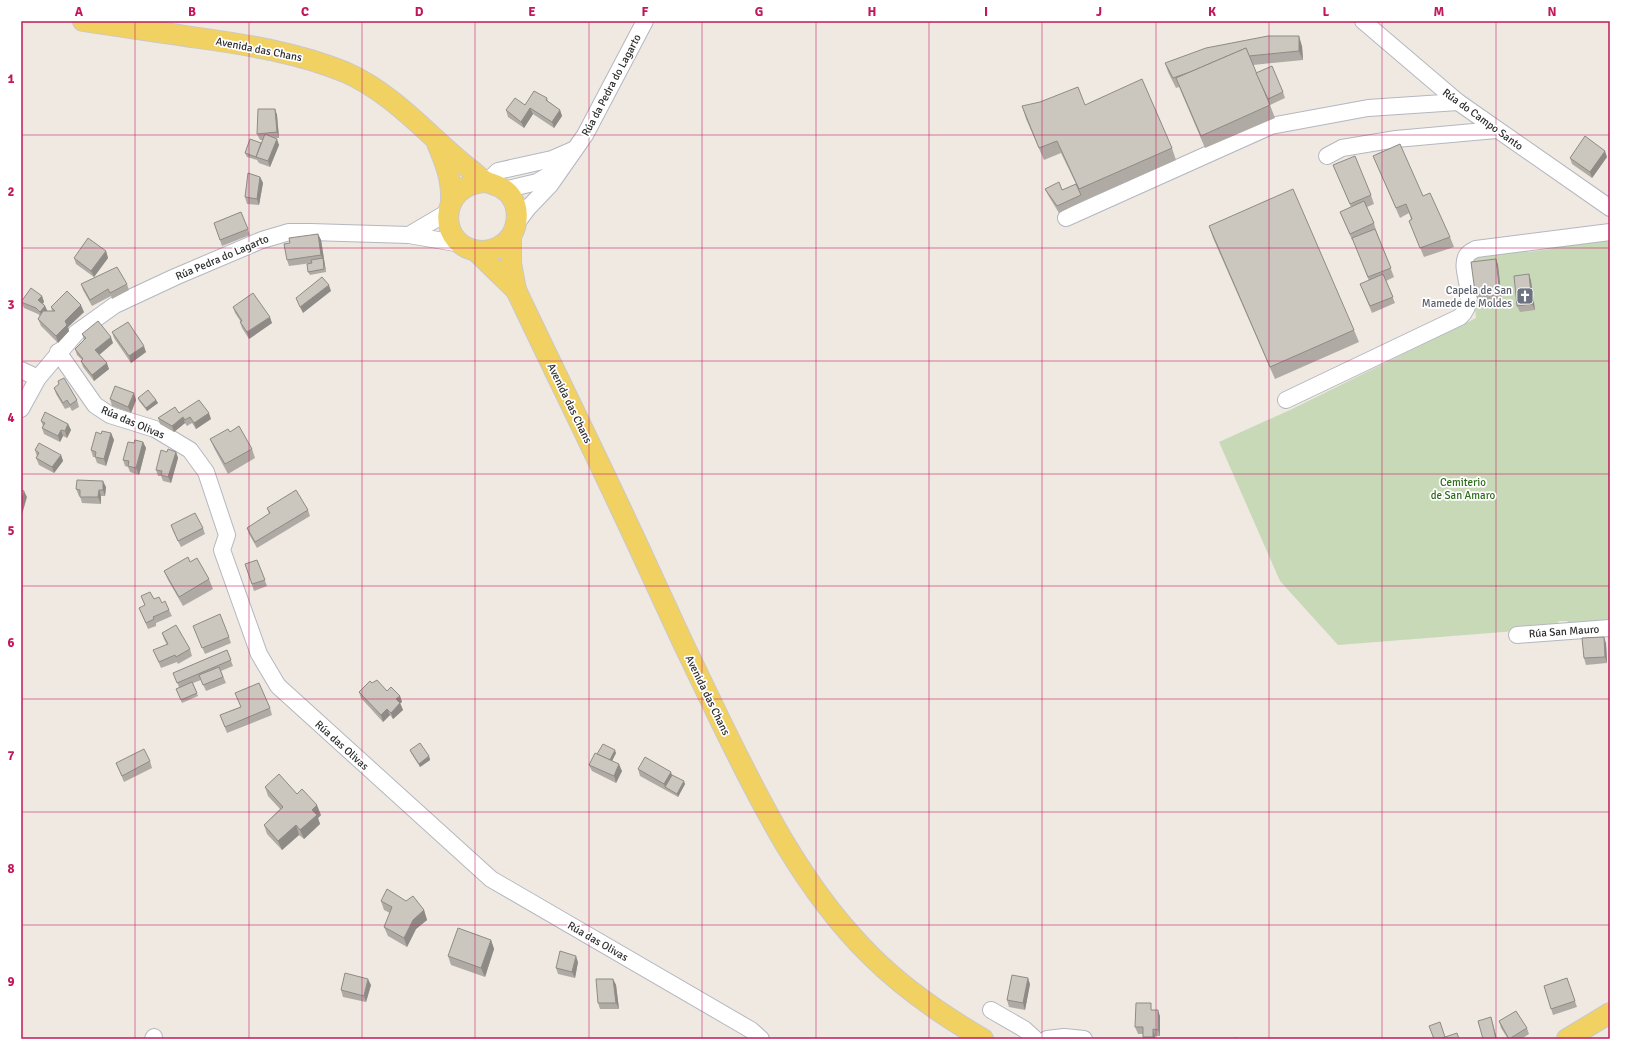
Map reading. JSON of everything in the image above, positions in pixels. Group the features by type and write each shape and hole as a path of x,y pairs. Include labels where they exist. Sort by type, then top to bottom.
{"main road":[{"name":"Avenida das Chans","path":"83,21 248,45 289,53 322,63 367,83 389,98 413,118 435,140 512,198 516,208 511,263 516,290 761,803 796,862 814,888 841,923 870,955 918,998 952,1021 983,1039"},
{"name":"Avenida das Chans","path":"435,140 447,165 452,185 448,224 453,235 516,290"},
{"path":"450,206 459,191 469,184 496,186"},
{"path":"468,247 484,251 495,249 513,230"},
{"path":"1568,1039 1610,1013"}],"street":[{"name":"Rúa da Pedra do Lagarto","path":"513,230 528,208 550,185 585,135 645,21"},
{"name":"Rúa do Campo Santo","path":"1363,21 1458,102 1496,130 1610,208"},
{"path":"1066,218 1271,126 1368,108 1458,102"},
{"path":"1327,156 1342,148 1396,139 1496,130"},
{"name":"Rúa da Pedra do Lagarto","path":"561,168 537,182 496,186 498,170 552,159 576,148"},
{"path":"409,235 450,206"},
{"name":"Rúa Pedra do Lagarto","path":"21,409 38,378 58,352 76,333 115,305 175,277 262,240 289,232 409,235 468,247"},
{"path":"1286,400 1460,317 1465,312 1469,294 1465,263 1466,256 1470,252 1476,249 1610,232"},
{"name":"Rúa das Olivas","path":"58,352 95,405 110,415 154,429 190,450 206,472 227,535 222,550 259,654 278,686 491,879 751,1030 761,1039"},
{"path":"21,370 38,378"},
{"name":"Rúa San Mauro","path":"1517,635 1610,628"},
{"path":"991,1010 1024,1029 1035,1039"},
{"path":"1047,1039 1064,1037 1084,1039"}],"green space":[{"name":"Cemiterio de San Amaro","path":"1610,236 1610,622 1571,625 1567,621 1559,621 1554,628 1338,645 1280,581 1219,442 1290,410 1476,318 1470,259 1476,252 1528,246 1528,252 1551,249 1551,243"}],"building":[{"path":"1268,36 1299,36 1299,51 1249,56 1246,48 1173,78 1165,63 1206,48"},
{"path":"1246,48 1270,105 1201,136 1176,78"},
{"path":"1272,66 1283,92 1268,99 1256,73"},
{"path":"1142,79 1172,148 1079,189 1057,141 1039,148 1022,106 1040,102 1078,87 1085,105"},
{"path":"534,91 547,98 546,100 560,110 552,122 530,108 521,122 506,110 515,98 525,105"},
{"path":"258,109 275,109 277,132 257,134"},
{"path":"265,134 277,139 268,161 256,157"},
{"path":"1585,136 1605,151 1590,172 1570,158"},
{"path":"250,139 261,143 256,157 245,153"},
{"path":"1400,144 1423,196 1430,193 1450,237 1420,248 1409,221 1412,219 1406,204 1396,208 1373,156"},
{"path":"1355,156 1371,195 1350,204 1333,165"},
{"path":"248,173 260,177 257,199 245,197"},
{"path":"1059,182 1062,190 1076,184 1081,195 1057,206 1045,189"},
{"path":"1293,189 1354,330 1270,367 1209,226"},
{"path":"1364,201 1374,223 1350,234 1340,212"},
{"path":"241,212 248,229 220,240 214,223"},
{"path":"1375,229 1391,268 1368,277 1352,238"},
{"path":"318,234 321,255 287,260 284,244 290,243 289,238"},
{"path":"88,238 106,251 91,271 74,258"},
{"path":"323,258 324,269 308,272 307,264 312,263 311,260"},
{"path":"1496,259 1500,294 1484,296 1483,291 1475,292 1471,262"},
{"path":"117,267 127,284 110,293 108,289 90,300 81,284"},
{"path":"1383,274 1393,297 1370,306 1360,284"},
{"name":"Capela de San Mamede de Moldes","path":"1529,274 1532,304 1517,306 1514,276"},
{"path":"322,277 329,285 300,307 296,298"},
{"path":"31,288 42,296 38,300 45,306 40,312 36,308 21,302"},
{"path":"67,291 81,305 65,321 67,325 56,336 38,319 43,311 55,311 51,307"},
{"path":"253,293 270,317 247,332 240,322 242,321 233,307"},
{"path":"98,321 111,337 95,350 107,363 92,375 81,361 83,359 75,349 86,338 82,334"},
{"path":"128,322 144,346 129,356 112,332"},
{"path":"64,378 77,400 70,405 67,400 63,403 54,388 59,384 58,381"},
{"path":"115,386 134,393 128,407 110,399"},
{"path":"148,390 156,400 146,408 138,398"},
{"path":"199,400 209,413 194,423 190,417 185,420 183,417 172,426 158,418 175,407 179,413"},
{"path":"45,412 68,424 65,431 61,430 58,436 42,428 45,423 41,421"},
{"path":"239,426 252,449 225,464 210,439 228,429 230,432"},
{"path":"102,431 111,433 104,459 95,457 96,452 91,450 96,432 101,434"},
{"path":"135,440 143,442 136,468 128,466 129,461 123,460 128,442 134,443"},
{"path":"39,443 61,455 52,467 36,458 39,453 35,450"},
{"path":"168,449 176,452 168,477 161,475 162,471 156,470 161,450 167,452"},
{"path":"77,480 103,481 103,490 99,490 98,497 80,497 80,490 76,489"},
{"path":"21,490 24,491 21,504"},
{"path":"296,490 308,510 255,542 247,528 270,513 267,508"},
{"path":"195,513 203,528 178,541 171,525"},
{"path":"188,557 190,562 197,558 209,579 179,597 164,571"},
{"path":"257,560 265,580 252,584 245,564"},
{"path":"150,592 154,599 159,597 162,603 165,601 169,610 153,617 154,619 146,623 139,608 145,605 141,596"},
{"path":"220,614 229,637 202,648 193,626"},
{"path":"176,625 190,649 176,657 175,655 159,662 153,650 168,644 162,633"},
{"path":"1604,637 1605,657 1584,658 1582,638"},
{"path":"227,650 231,660 177,683 173,673"},
{"path":"219,667 223,677 203,685 199,675"},
{"path":"377,680 387,691 391,687 400,696 396,699 400,703 391,713 387,709 381,715 359,692 370,681 372,683"},
{"path":"192,682 197,693 181,700 176,689"},
{"path":"259,683 270,708 225,727 220,715 241,707 235,693"},
{"path":"420,743 429,756 419,764 410,750"},
{"path":"603,744 615,750 610,760 597,754"},
{"path":"144,749 150,761 122,776 116,763"},
{"path":"595,753 619,764 614,776 589,765"},
{"path":"645,757 671,772 664,784 638,769"},
{"path":"279,774 297,794 302,789 317,805 312,810 317,815 300,830 296,825 278,841 264,825 283,807 265,787"},
{"path":"672,775 684,781 677,794 665,787"},
{"path":"387,889 406,901 413,896 424,910 413,920 404,938 384,927 392,907 381,901"},
{"path":"458,928 491,940 481,968 448,956"},
{"path":"560,951 576,956 572,972 556,968"},
{"path":"345,973 368,979 364,996 341,990"},
{"path":"1012,975 1028,978 1023,1003 1007,1000"},
{"path":"1567,978 1575,1001 1551,1009 1544,986"},
{"path":"596,979 613,979 616,1003 598,1003"},
{"path":"1136,1003 1151,1003 1151,1010 1158,1010 1158,1030 1153,1029 1153,1037 1143,1037 1143,1027 1135,1027"},
{"path":"1516,1011 1527,1028 1509,1039 1499,1021"},
{"path":"1491,1017 1496,1039 1483,1039 1478,1021"},
{"path":"1440,1022 1445,1037 1442,1039 1434,1039 1429,1026"},
{"path":"1457,1033 1459,1039 1442,1039 1442,1038"}],"place":[{"name":"Capela de San Mamede de Moldes","path":"1525,296"}]}
